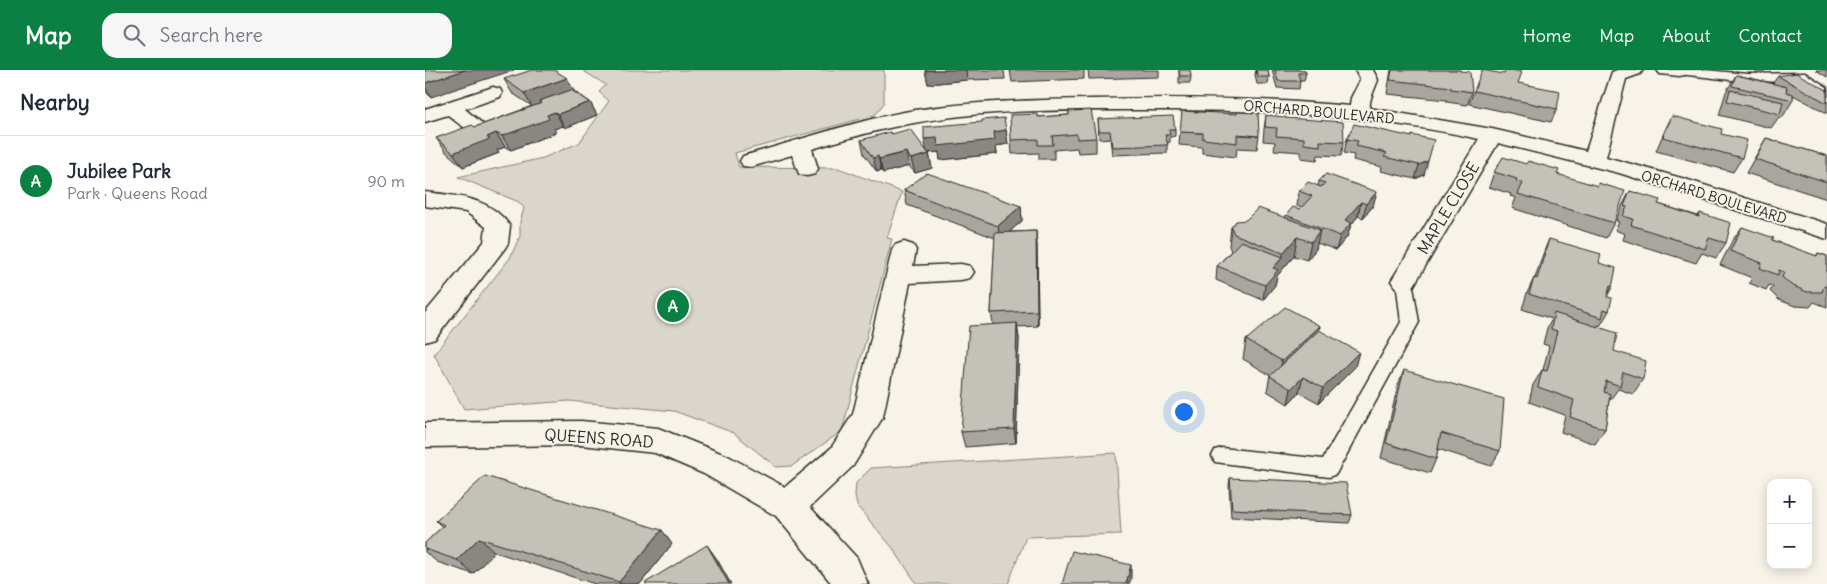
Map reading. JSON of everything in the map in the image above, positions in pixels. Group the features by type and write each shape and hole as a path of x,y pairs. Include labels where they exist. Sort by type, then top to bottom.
{"street":[{"path":"1359,113 1361,98 1369,80 1365,70"},
{"path":"1595,161 1618,76 1633,70"},
{"path":"1666,70 1679,71"},
{"path":"425,116 493,93"},
{"name":"ORCHARD BOULEVARD","path":"751,160 883,123 937,113 1073,105 1177,104 1281,107 1359,113 1492,135 1595,161 1748,205 1827,232"},
{"path":"451,108 475,125"},
{"name":"MAPLE CLOSE","path":"1404,281 1492,135"},
{"path":"800,146 807,169"},
{"path":"425,199 470,204 491,218 498,226 496,243 425,332"},
{"path":"788,506 842,457 868,417 901,262 961,272"},
{"name":"QUEENS ROAD","path":"425,435 581,433 658,441 716,465 788,506 844,570 850,584"}],"lane":[{"path":"1679,71 1726,77 1805,77 1827,92"},
{"path":"1222,456 1329,468 1410,322 1404,281"}],"shaded area":[{"path":"582,70 884,70 884,103 875,115 735,153 739,167 838,168 902,192 887,238 892,239 842,431 792,466 776,467 734,433 674,411 569,401 464,409 434,354 510,258 520,236 520,222 524,208 519,202 458,177 543,158 579,143 609,101 599,92 606,85"},
{"path":"1116,453 1121,534 1026,537 1008,584 917,584 892,547 857,506 855,495 856,483 871,468"}],"building":[{"path":"425,70 465,70 425,83"},
{"path":"532,70 554,70 567,78 524,93 504,79"},
{"path":"1179,70 1190,70 1191,76 1180,76"},
{"path":"1256,70 1268,70 1269,77 1258,77"},
{"path":"1275,70 1305,70 1306,73 1298,73 1300,81 1278,81"},
{"path":"1392,70 1460,70 1470,72 1472,92 1451,89 1451,87 1390,80"},
{"path":"1482,70 1504,74 1506,70 1522,72 1518,83 1560,91 1557,109 1474,91"},
{"path":"1796,73 1827,90 1827,103 1778,76"},
{"path":"1736,75 1787,87 1786,92 1793,94 1793,100 1732,86"},
{"path":"571,90 590,102 558,114 555,112 547,115 549,119 502,136 496,133 487,137 490,139 453,153 436,138 472,125 475,127 542,103 539,101"},
{"path":"1730,90 1783,102 1780,114 1727,101"},
{"path":"1091,110 1096,138 1077,139 1077,134 1052,136 1053,145 1038,145 1038,139 1011,140 1010,115 1038,114 1038,117 1069,115 1069,111"},
{"path":"1182,111 1237,114 1237,112 1258,113 1259,136 1237,134 1237,143 1203,139 1203,133 1180,132"},
{"path":"1266,115 1343,122 1344,142 1320,141 1320,146 1304,144 1304,138 1276,136 1277,128 1265,127"},
{"path":"1173,116 1175,129 1169,129 1170,135 1165,135 1168,145 1112,147 1110,131 1099,131 1098,119"},
{"path":"1672,116 1722,129 1721,134 1747,140 1742,158 1663,137"},
{"path":"1004,118 1006,130 994,132 995,140 938,146 937,138 924,139 924,127 982,122 982,120"},
{"path":"1354,124 1434,140 1428,161 1419,165 1384,157 1387,153 1356,146 1358,141 1347,139"},
{"path":"910,129 929,154 911,159 906,152 879,159 878,156 873,158 861,140 890,132 892,134"},
{"path":"1766,138 1827,156 1827,182 1755,159"},
{"path":"1503,157 1526,164 1528,161 1559,170 1557,174 1598,186 1598,183 1625,191 1614,223 1518,194 1523,183 1516,181 1517,179 1494,172"},
{"path":"927,173 1021,206 998,226 904,190"},
{"path":"1326,174 1377,192 1366,204 1361,202 1345,220 1351,223 1340,236 1286,215 1293,207 1300,209 1312,196 1299,191 1308,182 1321,187 1325,183 1319,181"},
{"path":"1630,191 1660,200 1658,204 1699,217 1700,213 1731,223 1726,243 1709,238 1705,249 1631,225 1633,219 1623,216 1627,207 1624,206"},
{"path":"1258,208 1320,230 1311,242 1297,237 1283,253 1234,234 1231,227 1236,221 1246,220"},
{"path":"1742,227 1817,256 1818,253 1827,256 1827,287 1824,286 1822,292 1807,292 1791,285 1782,277 1784,272 1779,270 1778,275 1760,268 1762,263 1730,251"},
{"path":"1036,231 1037,311 991,313 995,233"},
{"path":"1549,239 1601,254 1599,263 1616,268 1612,287 1610,286 1607,297 1612,298 1609,311 1604,309 1602,318 1529,294 1534,278 1537,279"},
{"path":"1241,241 1283,257 1273,268 1278,270 1265,285 1217,266"},
{"path":"1285,307 1320,326 1282,361 1246,340"},
{"path":"1554,313 1617,333 1614,351 1646,361 1643,379 1623,372 1620,386 1606,381 1604,392 1610,394 1605,429 1570,417 1574,400 1538,387 1542,370 1547,371 1557,331 1551,329"},
{"path":"1017,323 1014,429 961,432 969,326"},
{"path":"1319,330 1359,352 1323,388 1303,377 1291,389 1270,376"},
{"path":"1404,370 1504,399 1500,451 1441,433 1436,459 1386,443"},
{"path":"485,476 662,530 619,582 479,538 457,560 425,549 425,543 444,525 436,521"},
{"path":"1230,478 1346,483 1352,515 1232,509"},
{"path":"707,545 729,584 645,583"},
{"path":"1072,551 1131,565 1126,584 1062,584"}],"place":[{"name":"Jubilee Park","path":"673,306"}]}
